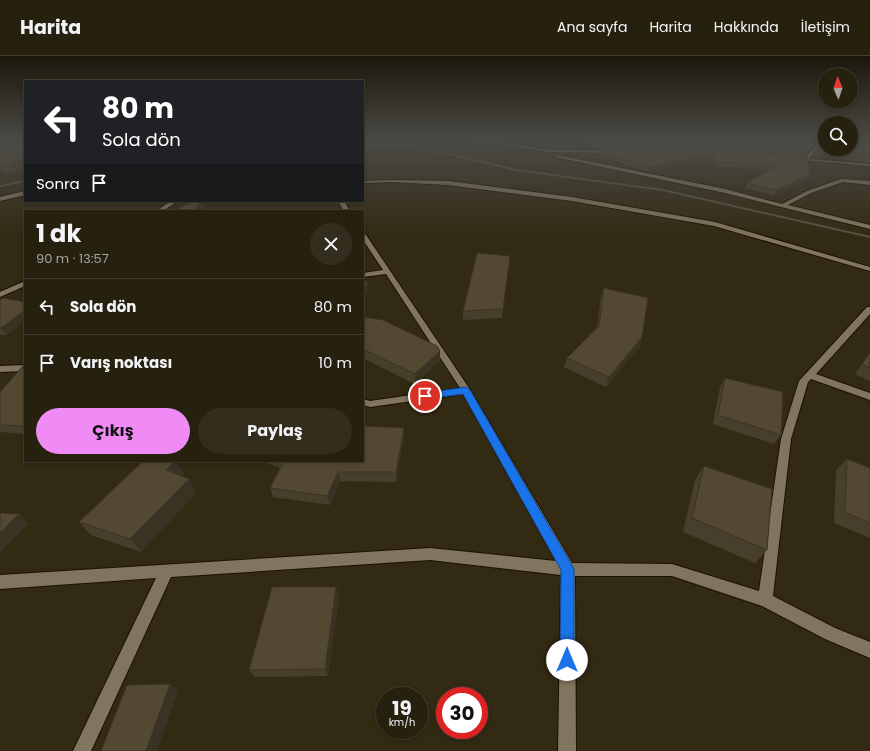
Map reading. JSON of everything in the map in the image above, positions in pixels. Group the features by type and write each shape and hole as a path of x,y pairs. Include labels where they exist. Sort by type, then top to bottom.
{"street":[{"path":"638,172 784,205 870,227"},
{"path":"784,205 809,192 843,180 870,183"},
{"path":"364,182 392,181 448,183 579,200 715,224 870,269"},
{"path":"0,199 24,193"},
{"path":"161,210 173,202"},
{"path":"364,236 466,390 568,569 567,751"},
{"path":"364,275 388,272"},
{"path":"0,295 24,283"},
{"path":"765,600 786,439 804,381 870,309"},
{"path":"0,369 24,368"},
{"path":"810,375 870,397"},
{"path":"364,402 370,404 466,390"},
{"path":"0,582 430,554 568,569 672,570 765,600 830,634 870,650"},
{"path":"82,751 166,572"}],"building":[{"path":"765,172 810,172 810,175 776,190 747,183"},
{"path":"191,202 202,202 194,210 176,210"},
{"path":"477,253 510,256 503,309 463,311"},
{"path":"364,282 368,282 364,288"},
{"path":"604,288 648,298 642,337 609,377 567,358 599,326"},
{"path":"3,298 24,302 24,311 1,328 0,328 0,300"},
{"path":"364,317 383,320 437,346 440,351 415,374 364,349"},
{"path":"870,353 870,368 862,364"},
{"path":"24,365 24,425 22,426 0,425 0,392"},
{"path":"725,378 783,392 781,435 718,415"},
{"path":"364,423 365,426 404,428 396,472 338,472 327,496 270,488 283,462 364,462"},
{"path":"847,459 870,468 870,523 845,512"},
{"path":"142,462 174,462 166,470 189,479 130,539 79,522"},
{"path":"704,466 772,489 767,550 692,518"},
{"path":"0,513 19,514 0,533"},
{"path":"272,587 336,587 325,669 249,670"},
{"path":"170,684 146,751 101,751 127,685"}],"waterway":[{"path":"534,172 663,190 870,237"},
{"path":"0,186 24,181"}],"route":[{"path":"425,396 466,390 568,569 567,660"}]}
